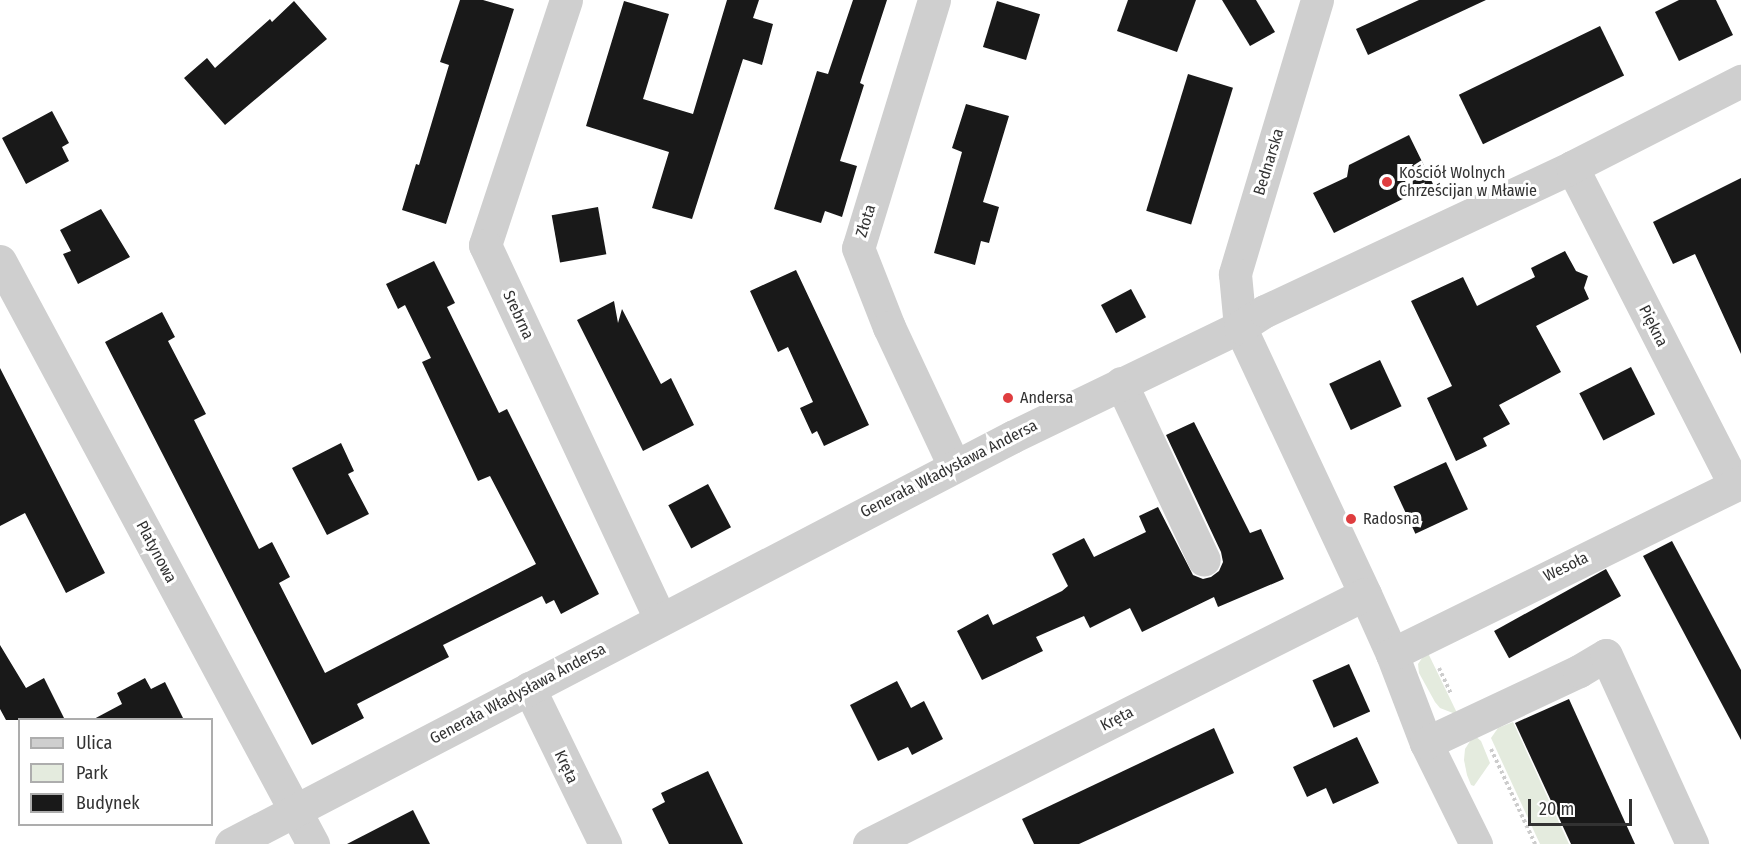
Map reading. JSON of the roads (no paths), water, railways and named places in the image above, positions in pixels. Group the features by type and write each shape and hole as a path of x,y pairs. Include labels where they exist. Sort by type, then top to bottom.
{"street":[{"name":"Srebrna","path":"566,0 485,245 660,619"},
{"name":"Złota","path":"934,0 858,248 889,327 954,466"},
{"name":"Bednarska","path":"1240,327 1235,274 1317,0"},
{"name":"Generała Władysława Andersa","path":"231,844 954,466 1240,327 1265,311 1572,167 1741,81"},
{"name":"Piękna","path":"1572,167 1738,483"},
{"name":"Platynowa","path":"0,261 312,844"},
{"path":"1240,327 1392,654 1426,743 1476,844"},
{"path":"1121,383 1204,560"},
{"name":"Wesoła","path":"1392,654 1424,636 1738,483"},
{"name":"Kręta","path":"869,844 904,836 1365,594"},
{"path":"1426,743 1579,671 1606,655 1692,844"},
{"name":"Kręta","path":"529,688 605,844"}],"place":[{"name":"Kościół Wolnych Chrześcijan w Mławie","path":"1387,182"},
{"name":"Andersa","path":"1008,398"},
{"name":"Radosna","path":"1351,519"}]}
